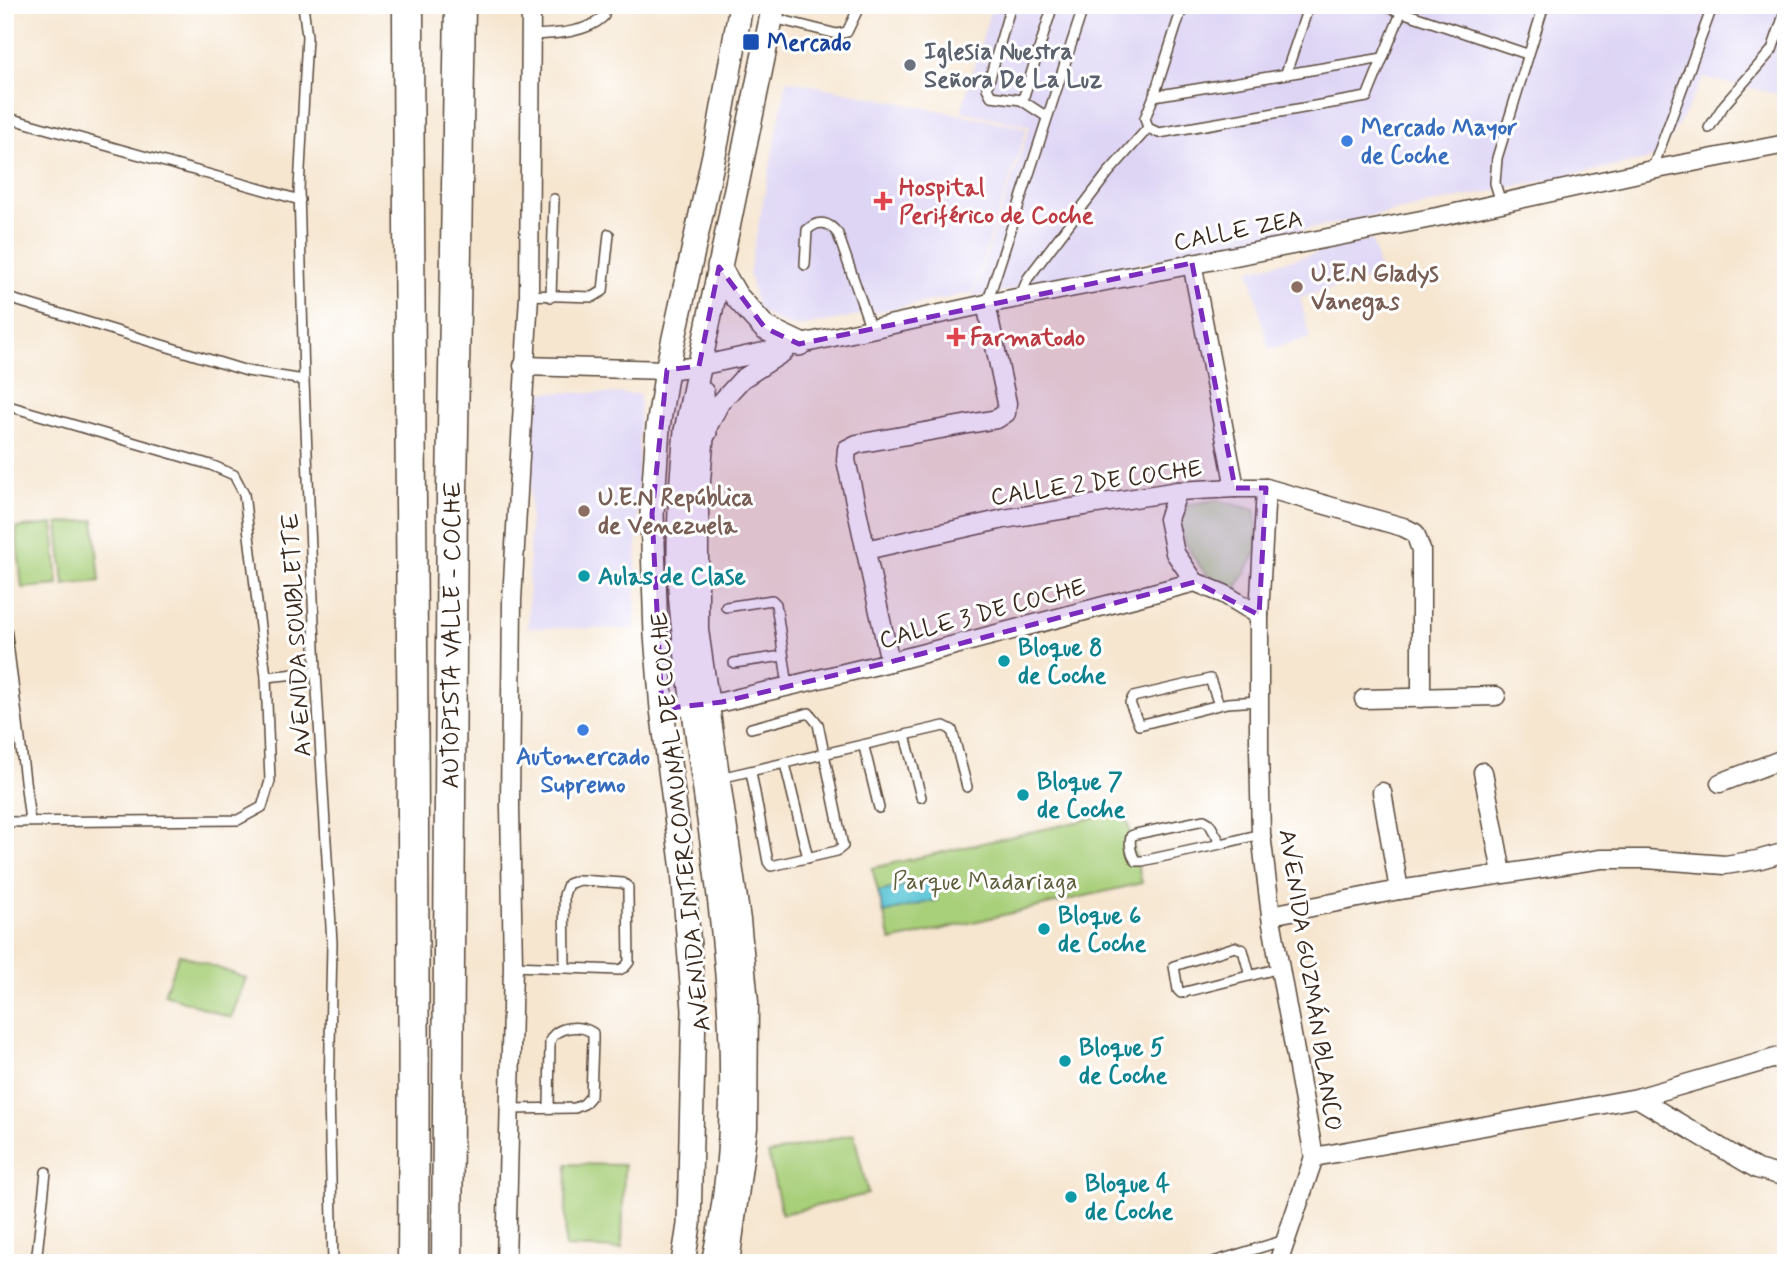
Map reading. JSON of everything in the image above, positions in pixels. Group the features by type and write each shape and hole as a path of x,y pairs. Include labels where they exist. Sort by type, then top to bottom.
{"highway":[{"name":"AUTOPISTA VALLE - COCHE","path":"408,5 408,349 416,975 414,1263"},
{"name":"AUTOPISTA VALLE - COCHE","path":"447,1263 452,492 460,5"}],"main road":[{"name":"AVENIDA INTERCOMUNAL DE COCHE","path":"683,1263 689,1224 694,1010 683,870 662,709 654,607 652,514 658,427 667,370 717,141 741,5"},
{"name":"AVENIDA INTERCOMUNAL DE COCHE","path":"713,1263 726,1180 730,1124 731,1015 701,705 692,631 680,591 680,494 686,431 772,11"},
{"path":"719,267 736,296 765,328 799,344"},
{"path":"699,366 705,432"},
{"path":"692,631 701,705"}],"street":[{"path":"506,1263 513,966 510,806 512,600 529,295 531,5"},
{"name":"CALLE ZEA","path":"667,370 699,366 1020,297 1786,144"},
{"path":"1192,263 1235,488"},
{"path":"890,662 846,460 847,449 857,444 997,419 1006,413 1007,403 986,304"},
{"path":"705,432 720,403 733,386 760,365 799,344"},
{"path":"523,366 667,370"},
{"name":"AVENIDA INTERCOMUNAL DE COCHE","path":"692,631 705,432"},
{"name":"CALLE 2 DE COCHE","path":"866,550 1004,519 1178,491 1266,488 1403,527 1415,533 1421,550 1421,698"},
{"name":"AVENIDA GUZMÁN BLANCO","path":"1266,488 1259,615 1261,834 1271,915 1314,1157 1278,1263"},
{"path":"1178,491 1168,519 1175,553 1195,582 1224,594 1259,615"},
{"name":"CALLE 3 DE COCHE","path":"662,709 701,705 890,662 1195,582"},
{"path":"1364,699 1496,696"},
{"name":"AVENIDA INTERCOMUNAL DE COCHE","path":"701,705 720,778 741,920 749,1002 748,1128 730,1263"},
{"path":"1720,783 1786,758"},
{"path":"1483,772 1502,873"},
{"path":"1382,792 1399,890"},
{"path":"1271,915 1399,890 1601,859 1646,859 1725,865 1786,852"},
{"path":"1314,1157 1637,1098 1786,1055"},
{"path":"1637,1098 1758,1168 1786,1177"}],"lane":[{"name":"AVENIDA SOUBLETTE","path":"303,5 307,36 300,200 304,380 316,672 332,943 329,1095 334,1263"},
{"path":"531,35 550,34 598,23 604,16 604,6 601,5"},
{"path":"772,11 837,34 847,32 860,5"},
{"path":"1011,5 987,88 991,96 1021,100 1047,117"},
{"path":"1021,100 1053,5"},
{"path":"986,304 1084,5"},
{"path":"1148,128 1145,118 1182,5"},
{"path":"1286,73 1309,5"},
{"path":"1381,5 1527,54"},
{"path":"1501,203 1495,183 1497,158 1544,5"},
{"path":"1652,170 1713,5"},
{"path":"1709,128 1724,105 1772,50 1786,9"},
{"path":"1148,128 1159,132 1367,97 1401,13"},
{"path":"1154,96 1383,58"},
{"path":"5,117 300,200"},
{"path":"1020,297 1028,278 1108,173 1148,128"},
{"path":"551,297 554,199"},
{"path":"806,265 807,230 814,224 824,222 831,225 838,233 871,329"},
{"path":"529,295 593,297 604,291 609,234"},
{"path":"5,297 247,371 304,380"},
{"path":"5,405 211,465 234,475 244,494 266,677 270,781 261,807 238,820 5,822"},
{"path":"726,607 772,600 777,609 788,686"},
{"path":"5,619 30,821"},
{"path":"734,663 783,656"},
{"path":"266,677 316,672"},
{"path":"1219,705 1210,679 1133,697 1130,703 1139,725 1219,705 1259,701"},
{"path":"751,728 809,713 818,724 843,846 837,851 776,866 768,862 751,772"},
{"path":"720,778 864,747 944,726 952,730 967,787"},
{"path":"905,736 921,797"},
{"path":"864,747 878,808"},
{"path":"785,764 808,858"},
{"path":"1221,844 1209,823 1203,820 1136,834 1131,836 1130,841 1132,857 1136,861 1142,861 1221,844 1261,834"},
{"path":"513,966 619,970 625,967 629,962 628,887 623,883 579,880 568,884 564,895 565,966"},
{"path":"1250,976 1243,950 1236,947 1174,966 1178,990 1181,993 1250,976 1280,968"},
{"path":"508,1109 575,1108 592,1096 593,1033 586,1029 558,1029 553,1033 550,1041 549,1108"},
{"path":"36,1263 46,1172"},
{"path":"1210,1263 1285,1240"}],"highlighted area":[{"path":"1192,263 1235,488 1266,488 1259,615 1195,582 890,662 722,702 662,709 652,514 667,370 699,366 719,267 765,328 799,344"}],"shaded area":[{"name":"Mercado Mayor de Coche","path":"992,5 1786,5 1786,96 1704,78 1660,157 972,298 1030,126 961,111"},
{"name":"Hospital Periférico de Coche","path":"787,80 1027,128 972,293 800,327 784,324 758,311 749,273"},
{"name":"U.E.N Gladys Vanegas","path":"1372,239 1381,277 1300,297 1310,338 1269,349 1249,270"},
{"name":"U.E.N República de Venezuela","path":"532,392 640,394 635,629 528,628"}],"green space":[{"path":"1216,500 1256,510 1258,549 1235,591 1215,582 1199,565 1178,524 1187,505"},
{"path":"94,520 100,581 64,585 58,524"},
{"path":"53,524 58,585 22,588 16,528"},
{"name":"Parque Madariaga","path":"1125,811 1142,883 891,941 872,868"},
{"path":"179,954 246,978 231,1018 164,994"},
{"path":"854,1134 868,1194 782,1214 768,1154"},
{"path":"567,1164 624,1165 622,1249 565,1247"}],"water":[{"path":"933,879 937,900 884,913 878,892"}],"place":[{"name":"Mercado","path":"751,42"},
{"name":"Iglesia Nuestra Señora De La Luz","path":"910,65"},
{"name":"Mercado Mayor de Coche","path":"1347,141"},
{"name":"Hospital Periférico de Coche","path":"883,201"},
{"name":"U.E.N Gladys Vanegas","path":"1297,287"},
{"name":"Farmatodo","path":"956,337"},
{"name":"U.E.N República de Venezuela","path":"584,511"},
{"name":"Aulas de Clase","path":"584,576"},
{"name":"Bloque 8 de Coche","path":"1004,661"},
{"name":"Automercado Supremo","path":"583,730"},
{"name":"Bloque 7 de Coche","path":"1023,795"},
{"name":"Bloque 6 de Coche","path":"1044,929"},
{"name":"Bloque 5 de Coche","path":"1065,1061"},
{"name":"Bloque 4 de Coche","path":"1071,1197"}]}
